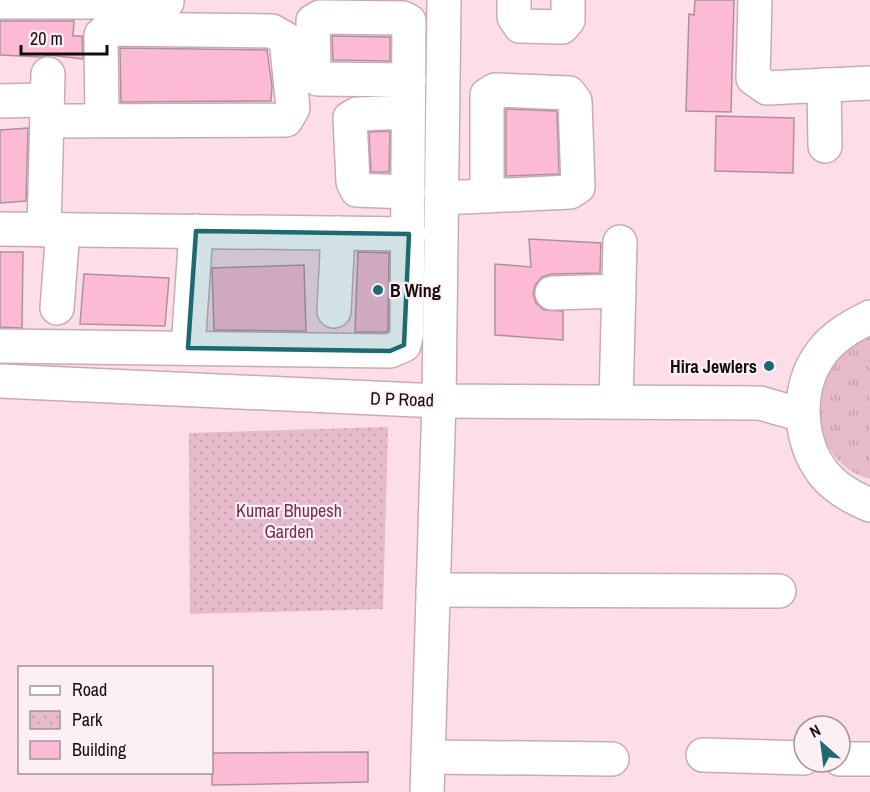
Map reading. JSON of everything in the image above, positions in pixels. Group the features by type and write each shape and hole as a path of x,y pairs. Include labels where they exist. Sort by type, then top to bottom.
{"street":[{"path":"427,792 439,400 444,0"},
{"path":"514,0 514,17 520,26 562,27 568,20 568,0"},
{"path":"755,0 753,78 767,88 870,83"},
{"path":"0,2 167,2"},
{"path":"0,101 47,98 102,121 286,120 293,108 286,39 272,31 108,29 101,35 102,121"},
{"path":"0,346 390,351 404,345 408,333 409,80"},
{"path":"824,85 825,146"},
{"path":"47,98 57,308"},
{"path":"408,112 357,114 350,118 353,182 357,190 408,192"},
{"path":"442,198 487,196"},
{"path":"0,229 409,234"},
{"path":"188,348 195,231"},
{"path":"334,311 338,233"},
{"path":"616,402 620,242"},
{"path":"552,293 619,291"},
{"path":"870,317 844,330 821,353 807,382 802,415 808,446 825,475 849,496 870,505"},
{"name":"D P Road","path":"0,381 439,400 760,403 802,415"},
{"path":"433,590 780,591"},
{"path":"702,755 792,758"},
{"path":"428,757 612,759"},
{"path":"852,759 870,759"}],"highlighted area":[{"path":"196,231 409,234 404,345 390,351 188,348"}],"green space":[{"path":"870,333 870,479 853,472 840,462 829,448 822,432 819,398 822,381 830,365 848,346"},
{"name":"Kumar Bhupesh Garden","path":"388,427 383,609 190,614 189,433"}],"building":[{"path":"695,0 734,0 731,112 686,111 689,14 694,15"},
{"path":"0,21 74,21 73,36 82,36 83,59 49,55 41,57 0,55"},
{"path":"332,36 390,37 390,61 333,60"},
{"path":"120,48 267,50 272,86 271,101 121,102"},
{"path":"506,109 557,111 559,174 506,176"},
{"path":"716,116 794,118 793,173 715,171"},
{"path":"28,128 26,201 0,203 0,130"},
{"path":"390,131 389,172 371,172 369,132"},
{"path":"529,239 601,243 600,273 551,274 542,277 535,285 533,294 536,303 544,310 563,311 563,340 495,335 495,264 531,267"},
{"path":"0,252 23,252 22,328 0,327"},
{"name":"B Wing","path":"358,252 389,253 388,331 386,332 355,332"},
{"path":"304,265 306,331 214,330 212,268"},
{"path":"84,274 169,278 165,326 80,324"},
{"path":"368,752 368,782 212,785 213,753"}],"place":[{"name":"B Wing","path":"378,290"},
{"name":"Hira Jewlers","path":"769,366"}]}
